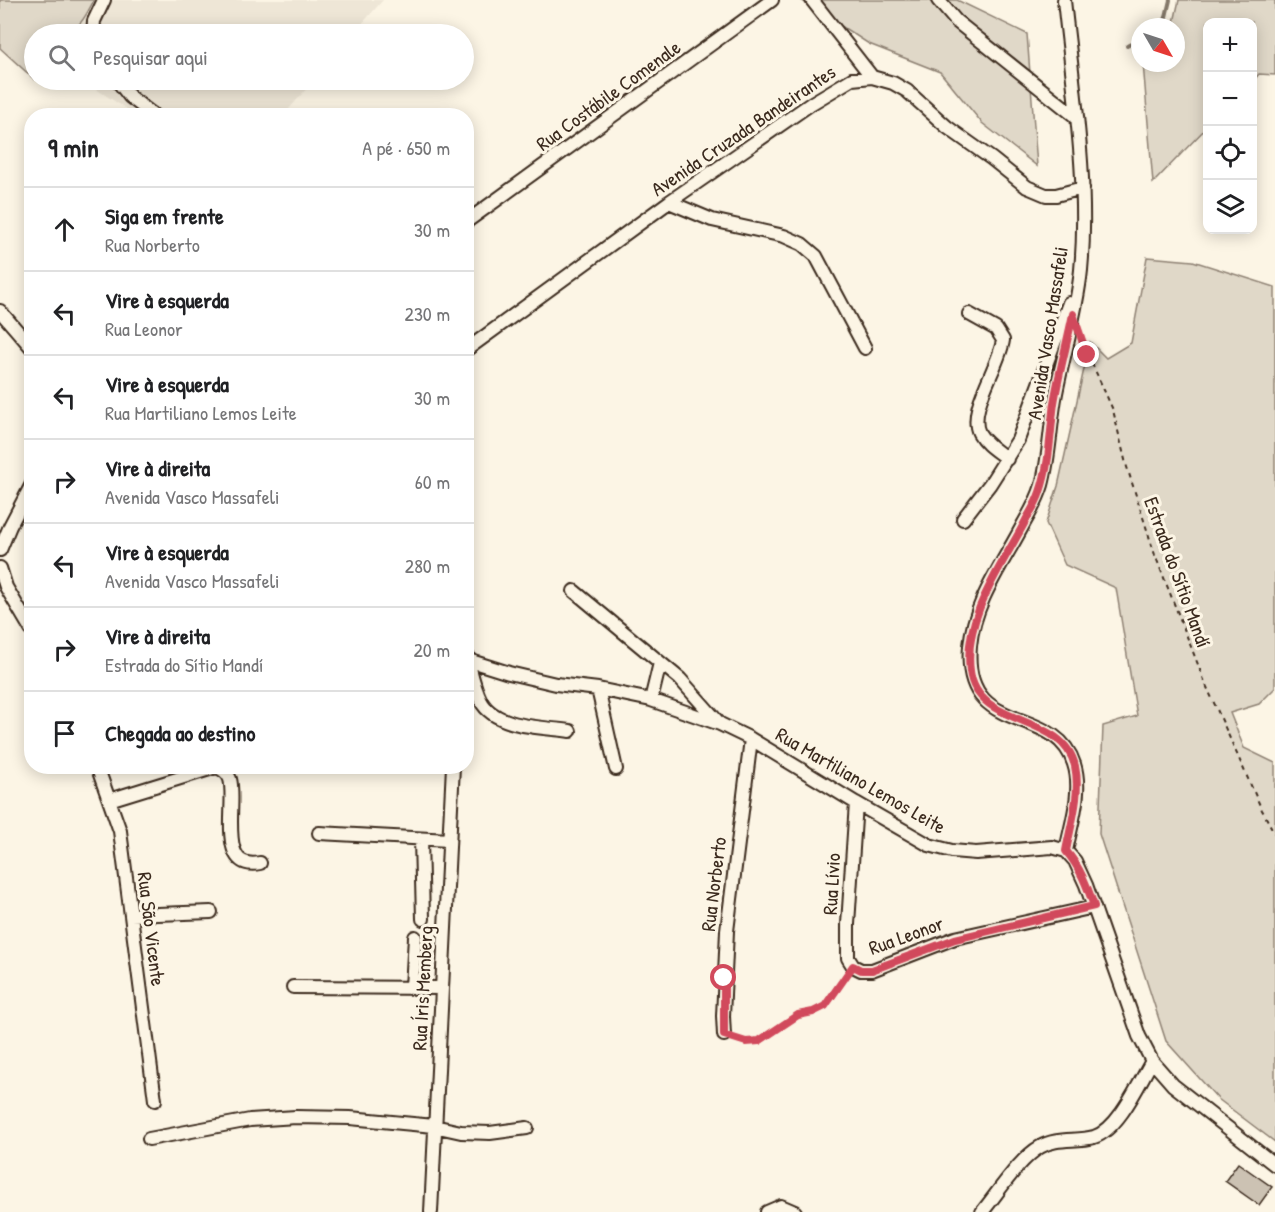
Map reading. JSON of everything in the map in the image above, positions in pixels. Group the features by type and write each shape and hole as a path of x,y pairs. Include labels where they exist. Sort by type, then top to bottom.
{"street":[{"path":"94,24 104,0"},
{"name":"Rua Costábile Comenale","path":"474,216 772,0"},
{"path":"812,0 872,77 893,83 907,91 947,127 1027,187 1046,195 1056,195 1083,188"},
{"path":"938,0 956,21 1075,116"},
{"name":"Avenida Vasco Massafeli","path":"1064,0 1083,188 1081,270 1056,394 1047,466 1040,494 979,607 970,653 970,671 974,687 984,700 998,710 1054,735 1068,748 1075,765 1077,790 1066,851"},
{"name":"Avenida Cruzada Bandeirantes","path":"474,344 669,202 830,91 852,79 872,77"},
{"path":"125,90 144,108"},
{"path":"669,202 712,220 784,236 802,244 816,256 865,348"},
{"path":"963,519 1007,459 1018,440 1081,270"},
{"path":"0,311 24,339"},
{"path":"969,314 996,329 1003,340 978,410 976,424 988,445 1007,459"},
{"path":"0,550 24,499"},
{"path":"0,568 6,587 24,617"},
{"name":"Rua Martiliano Lemos Leite","path":"574,591 693,693 720,724"},
{"name":"Rua Martiliano Lemos Leite","path":"474,662 556,684 651,699 720,724 751,739 929,845 952,851 976,853 1052,847 1066,851"},
{"path":"651,699 660,663"},
{"path":"474,680 482,702 492,715 503,721 570,731"},
{"path":"598,689 616,769"},
{"name":"Rua Norberto","path":"724,1035 727,931 751,739"},
{"name":"Rua São Vicente","path":"100,774 120,831 155,1100"},
{"path":"109,800 193,774"},
{"path":"226,774 230,780 230,813 234,853 243,862 251,864 260,862"},
{"name":"Rua Íris Memberg","path":"430,1212 453,774"},
{"name":"Rua Lívio","path":"853,966 848,958 848,924 856,803"},
{"path":"319,833 449,840"},
{"path":"421,839 423,919"},
{"path":"1066,851 1075,861 1086,885 1139,1036 1152,1061 1173,1085 1275,1165"},
{"name":"Rua Leonor","path":"853,966 861,970 872,970 955,939 1094,906"},
{"path":"131,915 211,912"},
{"path":"412,987 415,937"},
{"path":"293,987 442,988"},
{"path":"982,1212 1030,1153 1042,1145 1095,1137 1109,1128 1122,1113 1152,1061"},
{"path":"149,1139 250,1120 297,1117 350,1118 490,1134 526,1128"},
{"path":"768,1212 781,1206 795,1212"}],"path":[{"name":"Estrada do Sítio Mandí","path":"1080,334 1087,355 1113,410 1126,464 1155,555 1206,685 1275,834"},
{"name":"Rua Leonor","path":"724,1035 746,1042 759,1041 798,1015 813,1012 825,1006 853,966"}],"shaded area":[{"path":"0,0 383,0 362,24 24,24"},
{"path":"0,0 94,0 79,24 24,24 24,70 0,48"},
{"path":"801,0 957,0 1027,34 1037,166 982,123 940,72 869,44"},
{"path":"1179,0 1275,0 1275,75 1259,74 1257,76 1257,18 1203,18 1203,131 1153,183 1144,72 1185,72 1185,18 1175,18"},
{"path":"97,90 305,90 290,108 125,108"},
{"path":"1147,257 1193,261 1275,287 1275,688 1259,704 1230,713 1244,748 1275,763 1275,1142 1218,1099 1166,1041 1099,834 1103,726 1137,716 1116,588 1065,565 1046,523 1058,486 1090,342 1106,358 1131,343"}],"building":[{"path":"1238,1163 1272,1187 1259,1205 1225,1181"}],"waterway":[{"path":"1166,18 1170,0"},
{"path":"1127,46 1131,44"}],"route":[{"path":"724,978 724,1035 746,1042 759,1041 798,1015 813,1012 825,1006 853,966 861,970 872,970 955,939 1094,906 1075,861 1066,851 1077,790 1075,765 1068,748 1054,735 998,710 984,700 974,687 970,671 970,644 979,607 1040,494 1047,466 1056,394 1073,314 1087,355"}]}
